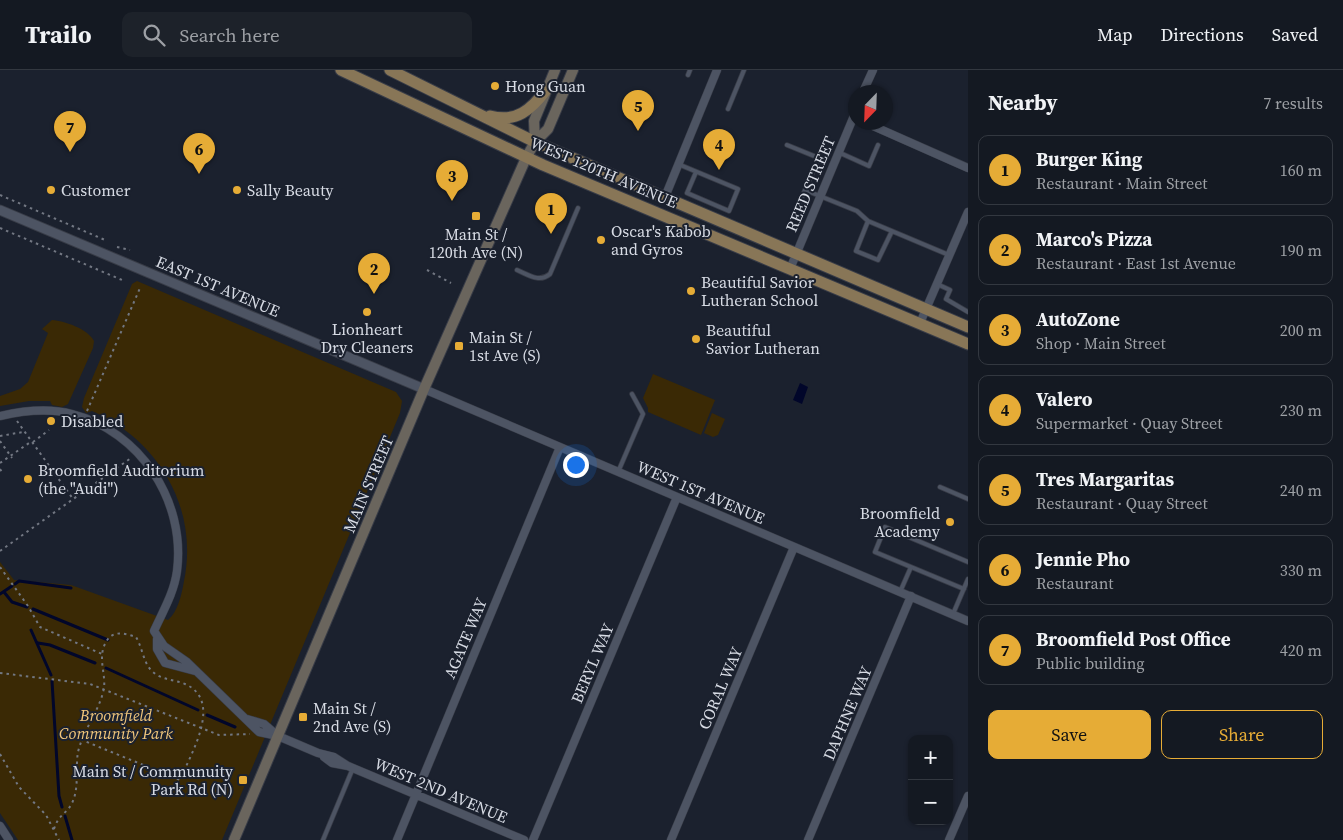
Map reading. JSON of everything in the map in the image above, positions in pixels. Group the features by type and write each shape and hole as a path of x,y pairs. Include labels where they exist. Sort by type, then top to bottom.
{"main road":[{"name":"WEST 120TH AVENUE","path":"341,70 526,158 968,344"},
{"name":"WEST 120TH AVENUE","path":"390,70 466,110 535,142 968,327"},
{"name":"MAIN STREET","path":"535,142 534,121 555,70"},
{"name":"MAIN STREET","path":"234,840 424,389 526,158 535,142 548,129 573,70"},
{"path":"466,110 502,119 510,118 529,111 546,90"}],"street":[{"path":"665,197 717,70"},
{"path":"866,85 873,70"},
{"name":"REED STREET","path":"790,269 848,130"},
{"path":"882,130 968,168"},
{"name":"EAST 1ST AVENUE","path":"0,210 424,389"},
{"path":"920,324 968,212"},
{"name":"WEST 1ST AVENUE","path":"424,389 968,620"},
{"path":"0,416 29,411 71,413 112,432 138,453 164,489 173,514 177,534 176,573 169,600 154,631 157,638 157,649 165,663 195,671"},
{"name":"AGATE WAY","path":"397,840 414,794 560,447"},
{"name":"BERYL WAY","path":"533,840 677,497"},
{"name":"CORAL WAY","path":"671,840 794,547"},
{"name":"DAPHNE WAY","path":"808,840 911,596"},
{"name":"WEST 2ND AVENUE","path":"157,638 247,719 264,724 278,736 318,753 334,757 351,767 524,840"},
{"path":"949,840 968,796"},
{"path":"0,826 9,840"}],"lane":[{"path":"688,75 690,70"},
{"path":"728,108 744,70"},
{"path":"787,145 818,158 798,207"},
{"path":"838,152 869,166 878,145"},
{"path":"678,164 738,189 729,211 687,193 696,172"},
{"path":"805,190 857,211 868,221 949,255"},
{"path":"517,270 538,279 544,279 550,274 578,208"},
{"path":"868,221 856,251 863,254 878,260 892,231"},
{"path":"937,284 950,290 946,299 968,312"},
{"path":"618,472 643,414 632,394"},
{"path":"940,487 968,499"},
{"path":"964,589 875,552 886,527 968,562"},
{"path":"900,592 911,567"},
{"path":"952,614 968,579"},
{"path":"323,840 351,767"}],"path":[{"path":"0,195 105,240"},
{"path":"0,228 122,280"},
{"path":"117,247 130,250"},
{"path":"427,270 451,283"},
{"path":"86,413 140,288"},
{"path":"8,422 17,420 73,499"},
{"path":"0,463 12,457 49,430"},
{"path":"0,436 24,432"},
{"path":"0,441 12,457"},
{"path":"0,551 138,453"},
{"path":"0,567 28,606 40,627 102,654"},
{"path":"54,829 58,817 71,805 77,782 78,752 82,740 104,688 102,654 108,640 117,634 136,637 150,669 164,678 184,684 200,697 204,716 201,729 180,780 82,740"},
{"path":"0,673 75,681 104,688 201,729 226,736 252,734"},
{"path":"0,754 19,787 46,816 59,840"}],"green space":[{"name":"Broomfield Community Park","path":"137,281 396,392 402,401 400,413 222,840 18,840 0,813 0,562 14,580 71,585 168,620 177,607 182,591 187,554 185,528 179,503 169,480 155,459 137,440 116,424 92,411 86,413 82,407 84,398 132,284"},
{"path":"52,320 76,326 87,333 94,341 93,348 68,404 62,407 52,405 50,401 29,401 0,406 0,396 20,389 28,382 48,333 42,329"},
{"path":"653,374 715,400 701,435 648,412 643,398"},
{"path":"712,413 725,419 718,435 713,437 704,433"}],"water":[{"path":"800,383 808,387 802,404 793,400"}],"waterway":[{"path":"15,584 19,581 71,588"},
{"path":"0,594 12,586"},
{"path":"4,592 12,602 27,607"},
{"path":"33,609 108,640"},
{"path":"31,630 51,675"},
{"path":"38,643 50,645 95,663"},
{"path":"106,668 198,710"},
{"path":"52,681 59,796 62,807"},
{"path":"207,715 235,727"},
{"path":"65,816 72,840"}],"place":[{"name":"Hong Guan","path":"495,86"},
{"name":"Tres Margaritas","path":"638,131"},
{"name":"Broomfield Post Office","path":"70,152"},
{"name":"Valero","path":"719,170"},
{"name":"Jennie Pho","path":"199,174"},
{"name":"Customer","path":"51,190"},
{"name":"Sally Beauty","path":"237,190"},
{"name":"AutoZone","path":"452,201"},
{"name":"Main St / 120th Ave (N)","path":"476,216"},
{"name":"Burger King","path":"551,234"},
{"name":"Oscar's Kabob and Gyros","path":"601,240"},
{"name":"Beautiful Savior Lutheran School","path":"691,291"},
{"name":"Marco's Pizza","path":"374,294"},
{"name":"Lionheart Dry Cleaners","path":"367,312"},
{"name":"Beautiful Savior Lutheran","path":"696,339"},
{"name":"Main St / 1st Ave (S)","path":"459,346"},
{"name":"Disabled","path":"51,421"},
{"name":"Broomfield Auditorium (the \"Audi\")","path":"28,479"},
{"name":"Broomfield Academy","path":"950,522"},
{"name":"Main St / 2nd Ave (S)","path":"303,717"},
{"name":"Main St / Communuity Park Rd (N)","path":"243,780"}]}
